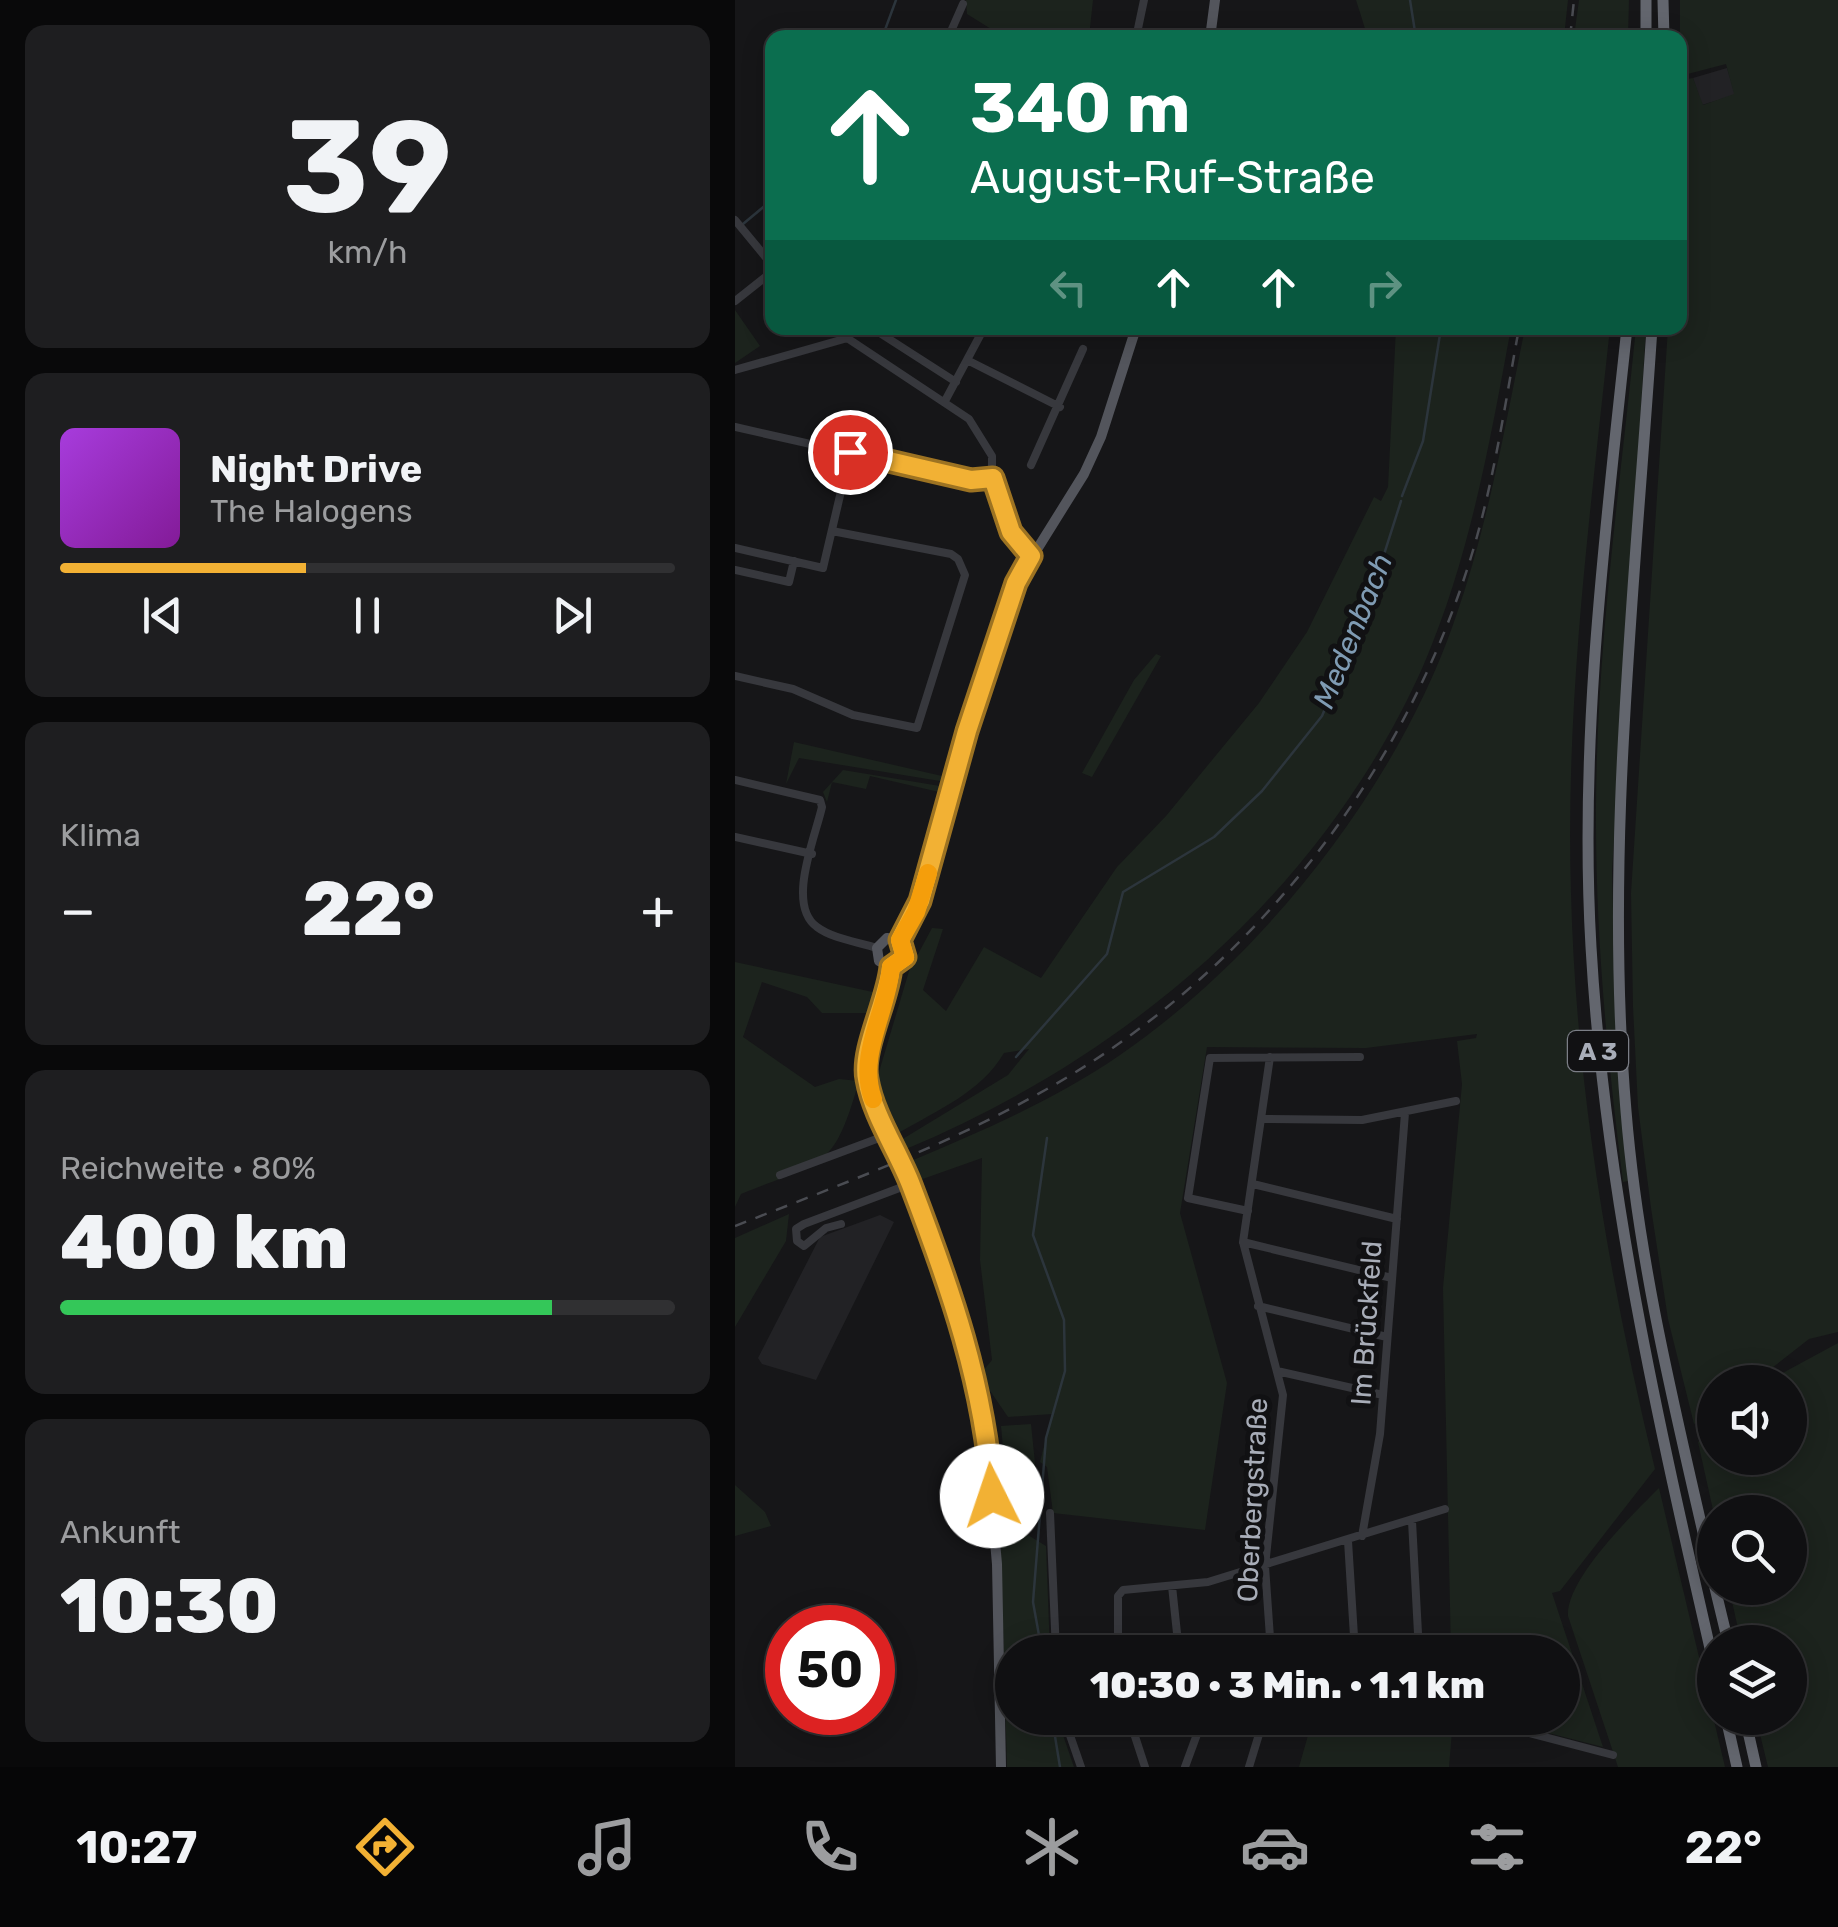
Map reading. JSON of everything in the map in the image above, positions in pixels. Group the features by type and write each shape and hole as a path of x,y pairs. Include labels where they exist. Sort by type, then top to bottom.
{"highway":[{"path":"1645,30 1646,0"},
{"path":"1663,0 1664,30"},
{"name":"A 3","path":"1626,335 1590,722 1591,944 1617,1211 1705,1625"},
{"name":"A 3","path":"1652,335 1621,802 1617,944 1625,1097 1637,1202 1697,1507"},
{"path":"1730,1735 1737,1767"},
{"path":"1749,1735 1756,1767"}],"main road":[{"path":"1212,30 1215,0"},
{"path":"1001,1767 997,1564 985,1418 969,1354 911,1184 866,1074 887,999 891,967 905,957 900,940 920,901 967,731 1010,600 1031,556 1084,474 1101,438 1134,335"},
{"path":"891,967 879,961 877,948 887,938 900,940"}],"street":[{"path":"1138,30 1144,0"},
{"path":"952,30 963,4"},
{"path":"738,224 765,258"},
{"path":"735,301 765,275"},
{"path":"840,335 969,419 987,444 993,478 1011,532 1031,556"},
{"path":"883,335 956,382"},
{"path":"945,401 981,335"},
{"path":"735,370 844,339"},
{"path":"1031,465 1083,349"},
{"path":"969,360 1060,407"},
{"path":"735,427 971,480 993,478"},
{"path":"735,548 823,568 850,452"},
{"path":"735,676 796,690 853,716 917,728 965,576 963,567 951,554 832,531"},
{"path":"735,570 789,582 794,561"},
{"path":"735,780 820,800 823,807 802,898 810,920 827,932 877,948"},
{"path":"735,837 811,854"},
{"name":"Oberbergstraße","path":"1269,1057 1243,1242 1284,1406 1265,1566 1270,1635"},
{"path":"1249,1211 1188,1198 1210,1058 1360,1057"},
{"path":"1263,1119 1362,1120 1456,1101"},
{"name":"Im Brückfeld","path":"1362,1536 1383,1395 1405,1113"},
{"path":"779,1175 890,1134"},
{"path":"841,1224 826,1228 808,1248 795,1233 804,1224 911,1184"},
{"path":"1253,1184 1397,1219"},
{"path":"1243,1242 1392,1278"},
{"path":"1258,1306 1387,1337"},
{"path":"1277,1371 1383,1395"},
{"path":"1118,1635 1119,1596 1123,1590 1172,1586 1265,1566 1445,1509"},
{"path":"1051,1513 1055,1635"},
{"path":"1412,1522 1418,1635"},
{"path":"1348,1540 1354,1635"},
{"path":"1172,1586 1177,1635"},
{"path":"1070,1735 1081,1767"},
{"path":"1135,1735 1145,1767"},
{"path":"1185,1767 1197,1735"},
{"path":"1249,1767 1258,1735"},
{"path":"1535,1735 1613,1756"}],"shaded area":[{"path":"966,0 1093,0 1090,30 993,30 967,14"},
{"path":"1356,0 1568,0 1565,30 1365,30"},
{"path":"1579,0 1629,0 1628,30 1575,30"},
{"path":"1680,0 1838,0 1838,1332 1809,1339 1776,1365 1697,1365 1694,1424 1668,1319 1638,1107 1631,893 1668,335 1687,335 1687,79 1693,78 1703,105 1734,94 1726,64 1687,74 1687,30 1680,30"},
{"path":"1727,68 1735,95 1702,105 1693,78"},
{"path":"735,310 760,346 735,363"},
{"path":"1396,335 1510,335 1466,540 1440,623 1424,664 1382,746 1333,822 1275,892 1212,956 1142,1014 1067,1066 988,1111 906,1149 901,1140 1008,1075 1029,1049 1004,1053 971,1089 900,1132 876,1082 909,971 932,928 943,929 923,990 946,1011 984,947 1041,978 1117,867 1166,816 1259,703 1307,632 1374,497 1381,501 1388,487"},
{"path":"1524,335 1609,335 1575,680 1571,893 1580,1039 1598,1183 1623,1327 1655,1469 1560,1591 1552,1593 1566,1635 1451,1635 1443,1288 1462,1084 1457,1041 1476,1038 1477,1034 1366,1048 1207,1047 1180,1213 1227,1383 1205,1530 1053,1513 1047,1467 1040,1462 1052,1414 1008,1417 984,1382 983,1371 992,1360 980,1260 982,1158 917,1181 911,1161 1045,1100 1120,1055 1225,969 1274,918 1320,863 1398,745 1454,622 1486,513"},
{"path":"1635,335 1646,335 1612,871 1617,1057 1628,1181 1623,1182 1603,993 1596,804 1605,625"},
{"path":"1156,654 1161,656 1092,777 1082,773 1134,680"},
{"path":"794,742 942,776 940,781 799,758 786,784"},
{"path":"843,770 940,786 939,792 870,776 866,789 832,782"},
{"path":"832,782 827,802 823,792"},
{"path":"735,962 882,994 878,1013 822,1013 807,997 762,982 743,1037 815,1087 839,1079 859,1081 832,1148 808,1167 741,1194 735,1207"},
{"path":"789,1214 786,1241 735,1327 735,1238"},
{"path":"880,1215 894,1222 816,1380 762,1364 758,1358 820,1237"},
{"path":"1838,1343 1838,1767 1768,1767 1760,1735 1807,1735 1807,1625 1737,1625 1733,1605 1807,1605 1807,1495 1710,1495 1705,1475 1807,1475 1807,1365 1797,1365"},
{"path":"1031,1424 1040,1512 1009,1515 1001,1426"},
{"path":"735,1485 765,1512 771,1526 735,1536"},
{"path":"1659,1488 1697,1649 1697,1735 1717,1735 1725,1767 1618,1767 1580,1652 1580,1635 1574,1635 1568,1616 1578,1584 1618,1530"},
{"path":"1000,1518 1046,1546 1049,1635 1003,1635"},
{"path":"1580,1678 1603,1747 1556,1735 1580,1735"},
{"path":"1006,1735 1063,1735 1074,1767 1007,1767"},
{"path":"1308,1735 1452,1735 1449,1767 1299,1767"}],"waterway":[{"path":"885,30 896,0"},
{"name":"Medenbach","path":"1410,0 1415,30"},
{"path":"743,224 765,206"},
{"name":"Medenbach","path":"1402,496 1423,441 1440,335"},
{"name":"Medenbach","path":"1016,1057 1107,954 1123,892 1214,837 1262,791 1322,716 1366,611 1401,501"},
{"name":"Medenbach","path":"1039,1635 1033,1602 1046,1438 1065,1371 1064,1320 1033,1235 1047,1138"},
{"name":"Medenbach","path":"1055,1735 1060,1767"}],"railway":[{"path":"1571,30 1574,0"},
{"path":"735,1226 932,1146 1047,1089 1120,1042 1189,989 1252,929 1309,863 1360,792 1404,717 1442,639 1486,500 1518,335"}],"slow traffic":[{"path":"873,1099 866,1074 868,1056 887,999 891,967 905,957 905,946 900,940 916,912 928,873"}],"route":[{"path":"850,452 971,480 993,478 1011,532 1031,556 1016,583 967,731 920,901 900,940 905,946 905,957 891,967 887,999 866,1074 922,1216 975,1372 987,1431 992,1496"}]}
